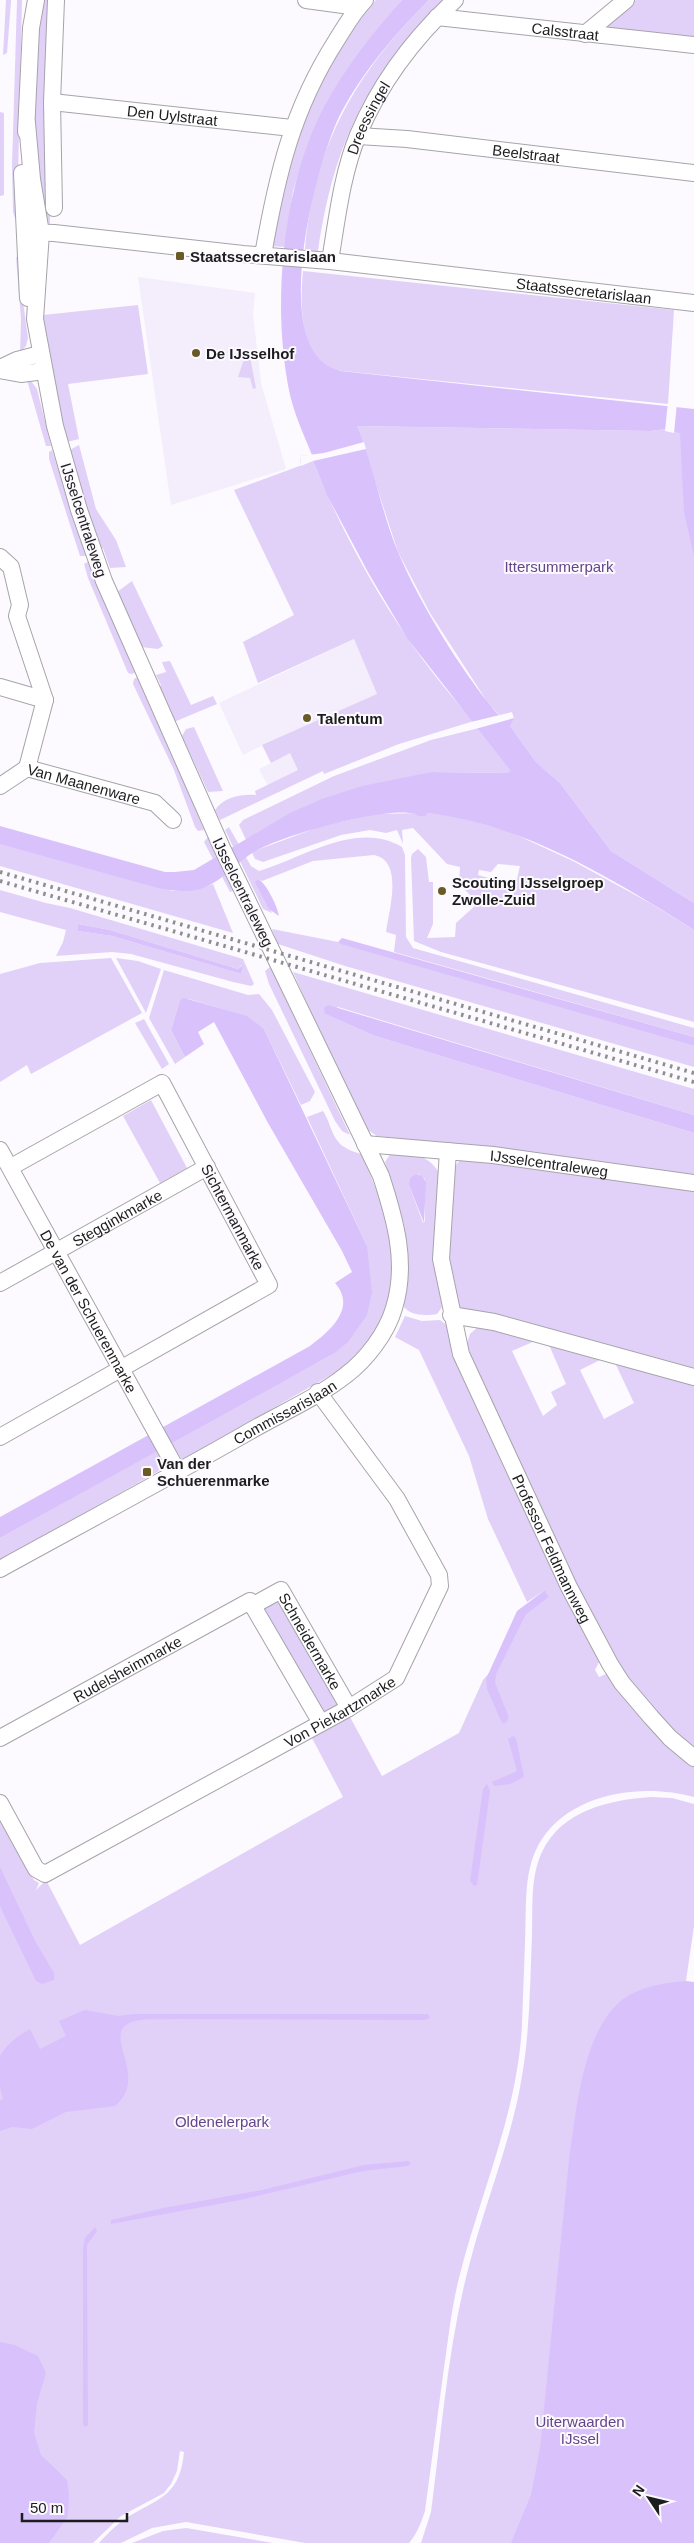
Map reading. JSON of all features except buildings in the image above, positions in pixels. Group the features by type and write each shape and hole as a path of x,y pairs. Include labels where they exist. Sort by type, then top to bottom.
{"street":[{"name":"IJsselcentraleweg","path":"26,0 31,28"},
{"name":"IJsselcentraleweg","path":"36,0 31,28 27,123 32,179 35,319 40,354 60,446 95,556 222,848 365,1144 448,1151 595,1168 694,1183"},
{"path":"54,208 52,102 56,0"},
{"path":"265,255 281,161 292,128 315,74 361,4 306,0"},
{"name":"Dreessingel","path":"330,261 343,187 358,136 386,81 437,17 455,0"},
{"path":"585,34 626,0"},
{"name":"Calsstraat","path":"437,17 694,45"},
{"name":"Den Uylstraat","path":"52,102 292,128"},
{"name":"Beelstraat","path":"358,136 407,139 694,173"},
{"name":"Staatssecretarislaan","path":"34,232 694,300"},
{"path":"0,369 17,360 40,354"},
{"path":"0,369 21,374 44,372"},
{"path":"0,557 11,567 20,605 17,616 45,700"},
{"path":"0,687 45,700"},
{"name":"Van Maanenware","path":"45,700 27,768 154,803 172,820"},
{"path":"0,786 27,768"},
{"name":"Sichtermanmarke","path":"0,1436 269,1285 162,1083 11,1167"},
{"name":"Commissarislaan","path":"0,1569 178,1472 318,1392 346,1375 373,1347 394,1308 400,1269 397,1228 381,1176 365,1144"},
{"name":"De van der Schuerenmarke","path":"0,1150 178,1472"},
{"name":"Professor Feldmannweg","path":"448,1151 441,1259 451,1315 461,1354 569,1587 610,1664 650,1717 670,1738 694,1758"},
{"name":"Stegginkmarke","path":"0,1283 206,1167"},
{"path":"451,1315 494,1322 694,1377"},
{"name":"Von Piekartzmarke","path":"0,1803 36,1869 45,1874 348,1708 396,1678 440,1586 439,1575 397,1499 318,1392"},
{"name":"Schneidermarke","path":"320,1722 252,1606 280,1590 348,1708"},
{"name":"Rudelsheimmarke","path":"0,1738 250,1601 252,1606"}],"shaded area":[{"path":"402,0 429,0 381,52 360,81 342,111 320,169 310,210 303,253 301,294 305,331 318,357 341,371 694,409 694,556 684,512 680,433 666,429 650,431 357,426 398,552 417,592 454,655 499,715 512,712 514,718 510,726 536,762 560,783 611,851 694,903 694,930 600,873 533,841 463,819 427,813 426,816 389,813 365,817 339,822 288,837 257,850 210,885 198,890 187,891 158,888 0,844 0,826 165,872 194,870 290,813 322,799 362,786 432,772 508,773 511,771 407,638 369,574 327,495 313,461 301,466 300,456 312,455 292,403 284,361 281,324 281,286 284,248 298,173 324,107 341,78 360,51"},
{"path":"138,277 255,293 253,314 261,383 286,469 171,505"},
{"name":"Talentum","path":"354,639 377,694 299,770 268,786 259,769 271,763 263,745 243,755 219,703"},
{"path":"258,879 265,885 279,916 269,909 255,882"},
{"path":"78,924 110,930 238,969 243,965 241,974 112,936 78,931"},
{"path":"342,938 694,1037 694,1046 341,944 338,942"},
{"path":"184,998 247,1016 264,1029 367,1246 372,1292 367,1315 348,1342 333,1354 0,1538 0,1517 310,1346 332,1326 342,1310 341,1292 335,1283 352,1272 342,1251 268,1123 214,1022 198,1032 204,1044 185,1057 171,1030 180,1000"},
{"path":"328,1005 694,1115 694,1133 375,1036 325,1014 324,1008"},
{"path":"416,1174 422,1176 426,1182 424,1223 409,1185 410,1178"},
{"path":"545,1590 549,1597 526,1615 496,1674 495,1683 508,1715 508,1720 504,1724 487,1689 486,1679 517,1611"},
{"path":"513,1736 516,1738 524,1777 510,1784 494,1786 492,1782 517,1771 508,1739"},
{"path":"487,1784 490,1791 477,1885 474,1886 470,1881 483,1789"},
{"path":"0,1867 35,1941 54,1973 54,1980 42,1984 36,1981 0,1906"},
{"name":"Uiterwaarden IJssel","path":"686,1981 694,1982 694,2543 511,2543 531,2495 540,2448 569,2160 578,2097 589,2052 609,2014 622,2000 645,1988"},
{"path":"85,2010 118,2016 134,2014 428,2014 430,2018 425,2020 171,2019 132,2022 123,2028 120,2036 128,2082 125,2094 115,2106 66,2112 32,2129 12,2127 0,2131 0,2101 3,2098 0,2088 0,2056 13,2041 30,2029 40,2049 66,2036 59,2021"},
{"path":"408,2161 411,2163 408,2166 363,2171 240,2200 111,2224 111,2220 163,2208 262,2190 364,2165"},
{"path":"95,2227 97,2231 87,2245 88,2425 85,2427 83,2424 83,2249 85,2238"},
{"path":"0,2342 15,2345 38,2356 46,2373 37,2403 34,2433 41,2455 67,2480 69,2494 68,2516 49,2543 0,2543"}],"green space":[{"path":"6,0 11,0 11,2 7,53 3,55"},
{"path":"17,0 22,0 17,224 13,212 12,166"},
{"path":"39,0 51,0 50,224 45,220 34,144"},
{"path":"376,0 402,0 379,27 308,144 293,191 285,247 269,246 277,195 320,77 361,16"},
{"path":"429,0 445,0 394,57 358,114 345,143 334,176 318,251 305,250 310,212 318,177 329,144 343,113 360,84 380,56"},
{"path":"636,0 694,0 694,38 603,28"},
{"path":"0,112 4,113 4,195 0,196"},
{"path":"16,257 22,258 22,294 28,338 26,346 20,353 21,319"},
{"path":"303,271 674,310 668,404 333,370 322,362 308,340 302,312"},
{"path":"138,305 148,374 68,384 79,439 67,442 52,378 43,315"},
{"path":"250,357 256,388 253,389 250,378 238,377 243,362"},
{"path":"27,380 31,381 37,389 51,446 46,446"},
{"name":"Ittersummerpark","path":"694,409 694,903 611,851 560,783 536,762 510,726 488,703 430,613 398,552 357,426 650,431 666,429"},
{"path":"79,445 96,509 116,540 126,567 110,568 103,548 100,550 68,451"},
{"path":"52,450 87,556 80,556 49,459 49,452"},
{"path":"313,461 344,530 382,598 425,663 474,721 399,744 324,774 323,771 220,820 215,810 223,802 239,796 256,795 255,791 298,770 290,753 271,763 262,745 377,694 354,639 258,683 243,642 294,615 234,490"},
{"path":"89,561 136,672 132,674 128,673 88,578 84,564"},
{"path":"132,581 163,646 158,649 141,647 117,592"},
{"path":"170,661 191,705 213,696 217,704 174,722 158,688 161,685 156,675 166,672 162,662"},
{"path":"139,676 204,830 198,831 195,827 174,770 133,684 134,679"},
{"path":"194,727 223,791 208,792 182,736 186,729"},
{"path":"479,728 512,771 509,773 432,772 257,850 319,827 375,814 427,813 454,816 508,831 573,861 650,903 694,930 694,1022 441,952 414,941 411,858 412,854 418,849 426,857 429,882 433,882 433,924 427,938 455,937 456,923 478,903 459,884 460,867 447,864 413,828 402,830 403,844 397,830 386,833 370,830 341,835 263,862 255,859 239,825 243,820 334,776 431,740","holes":["498,864 520,866 514,892 493,887 489,878 478,875 479,870 491,872"]},
{"path":"229,827 251,866 259,871 330,844 349,839 385,840 402,847 405,855 406,937 413,948 694,1028 694,1037 394,952 396,935 386,932 391,900 392,876 389,866 383,859 374,855 313,861 262,881 258,879 272,913 263,909 225,830"},
{"path":"208,837 237,890 230,892 204,842"},
{"path":"0,842 172,891 201,888 213,884 233,933 0,866"},
{"path":"0,890 70,908 243,959 254,984 251,986 233,982 131,954 112,952 56,956 63,942 66,930 0,912","holes":["78,924 110,930 238,969 242,965 241,974 112,936 78,931"]},
{"path":"272,929 338,942 694,1046 694,1067 345,966 278,944"},
{"path":"111,958 142,1013 31,1074 27,1065 0,1082 0,974 40,963"},
{"path":"116,958 138,961 161,969 146,1013"},
{"path":"270,967 350,1135 342,1131 335,1121 269,984 265,971"},
{"path":"164,970 248,995 259,994 272,1010 315,1092 310,1101 301,1105 264,1029 245,1016 189,999 180,1000 171,1030 185,1057 175,1064 149,1018"},
{"path":"293,972 694,1089 694,1115 338,1007 325,1014 375,1036 694,1133 694,1176 569,1157 377,1136 368,1130 336,1069"},
{"path":"144,1019 169,1064 162,1069 135,1023"},
{"path":"151,1100 187,1168 160,1183 123,1116"},
{"path":"323,1111 341,1145 361,1154 385,1214 392,1242 394,1269 390,1295 381,1321 364,1346 338,1371 182,1460 171,1442 333,1354 367,1246 307,1117"},
{"path":"391,1153 419,1156 435,1166 439,1173 439,1288 442,1307 437,1314 422,1315 413,1313 408,1311 402,1304 406,1242 404,1224 385,1162","holes":["418,1174 425,1179 425,1221 423,1223 409,1185"]},
{"path":"461,1159 694,1189 694,1375 460,1309 448,1266 451,1198 455,1166"},
{"name":"Oldenelerpark","path":"405,1316 422,1321 440,1320 447,1325 600,1660 595,1670 599,1677 606,1674 636,1710 694,1765 694,1797 654,1791 611,1795 591,1801 555,1823 542,1839 531,1863 527,1889 519,2057 506,2121 456,2290 425,2511 417,2532 409,2543 305,2543 186,2522 152,2528 121,2543 99,2543 122,2521 168,2492 179,2477 184,2452 180,2451 177,2471 164,2493 121,2516 93,2543 0,2543 0,1819 34,1880 39,1883 36,1890 46,1880 80,1945 343,1797 312,1738 350,1717 382,1776 459,1733 483,1680 506,1654 526,1615 549,1597 545,1590 527,1602 488,1519 469,1456 419,1350 395,1337"},
{"path":"479,1326 535,1341 512,1351 543,1416 557,1405 551,1392 566,1384 549,1345 604,1358 580,1370 604,1419 634,1403 616,1365 618,1362 694,1383 694,1749 664,1722 641,1696 603,1640 478,1380 467,1343 470,1334"},
{"path":"157,1450 166,1467 0,1561 0,1538"},
{"path":"280,1600 339,1709 326,1714 320,1710 261,1604"},
{"name":"Uiterwaarden IJssel","path":"651,1797 672,1798 694,1804 694,1926 686,1981 694,1983 694,2543 421,2543 431,2512 446,2386 462,2293 476,2239 518,2100 527,2041 533,1893 538,1862 551,1838 574,1817 603,1805"},
{"path":"186,2528 273,2543 132,2543 163,2531"}],"pier":[{"path":"668,402 677,403 674,433 665,431"},
{"path":"364,442 366,449 313,461 301,466 300,456 324,453"},
{"path":"512,712 514,718 479,728 476,728 471,722"}],"railway":[{"path":"0,872 694,1073"},
{"path":"0,881 694,1082"}],"place":[{"name":"Staatssecretarislaan","path":"180,256"},
{"name":"De IJsselhof","path":"196,353"},
{"name":"Talentum","path":"307,718"},
{"name":"Scouting IJsselgroep Zwolle-Zuid","path":"442,891"},
{"name":"Van der Schuerenmarke","path":"147,1472"}]}
